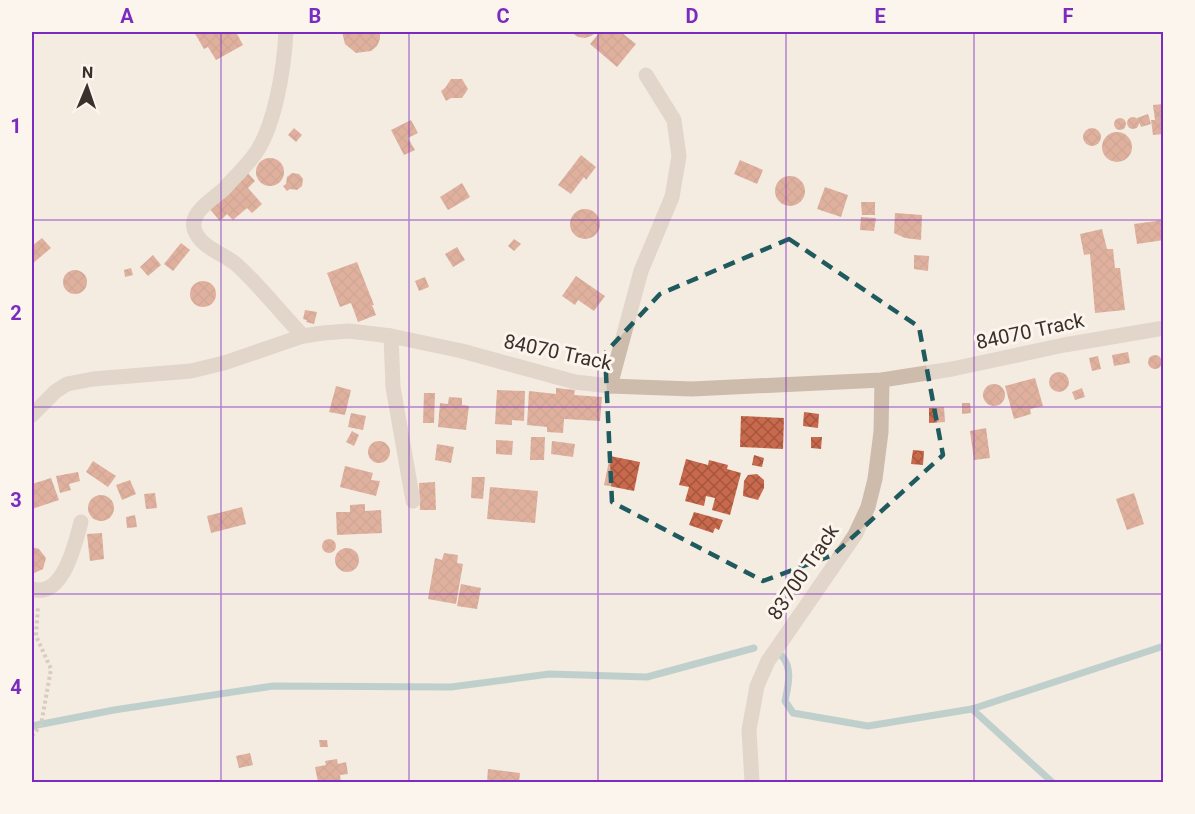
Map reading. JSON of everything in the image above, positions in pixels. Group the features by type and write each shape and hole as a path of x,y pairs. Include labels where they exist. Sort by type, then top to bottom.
{"street":[{"path":"286,32 283,67 262,144 224,189 200,209 194,226 196,234 203,243 236,264 303,336"},
{"path":"610,386 641,271 672,196 679,156 674,120 646,75"},
{"name":"84070 Track","path":"32,416 56,391 67,384 93,379 191,371 224,363 303,336 349,331 391,336 462,351 574,382 610,386 692,389 882,380 952,369 1064,345 1164,328"},
{"path":"391,336 393,387 413,501"},
{"name":"83700 Track","path":"752,783 749,730 757,686 768,661 855,535 868,507 875,479 881,432 882,380"},
{"path":"35,590 47,590 62,575 73,552 81,522"}],"path":[{"path":"32,736 41,725 51,669 36,636 35,590"}],"highlighted area":[{"path":"789,239 919,327 943,455 833,555 763,581 612,502 605,353 660,294"}],"building":[{"path":"194,32 236,32 243,45 216,60 208,47 204,49"},
{"path":"342,32 380,32 380,39 371,51 356,53 345,44"},
{"path":"571,32 597,32 585,38 578,37"},
{"path":"600,32 621,32 636,44 617,67 590,44"},
{"path":"451,79 462,79 468,89 462,98 451,98 446,101 441,91"},
{"path":"1164,104 1164,134 1153,135 1151,120 1155,120 1153,105"},
{"path":"1148,114 1151,124 1141,127 1137,118"},
{"path":"1133,117 1139,123 1133,129 1127,123"},
{"path":"1120,118 1126,124 1120,130 1114,124"},
{"path":"411,120 418,133 408,138 415,150 404,155 391,130"},
{"path":"294,128 302,135 296,142 288,135"},
{"path":"1092,128 1098,131 1101,137 1098,143 1092,146 1086,143 1083,137 1086,131"},
{"path":"1117,132 1128,136 1132,147 1128,158 1117,162 1106,158 1102,147 1106,136"},
{"path":"581,155 596,167 586,180 584,177 571,194 558,185"},
{"path":"270,158 280,162 284,172 280,182 270,186 260,182 256,172 260,162"},
{"path":"740,160 763,170 757,184 734,174"},
{"path":"247,172 255,181 248,188 262,204 252,213 247,208 233,220 227,214 220,221 208,207"},
{"path":"292,173 299,174 303,179 302,186 297,190 287,191 283,186 286,184 287,177"},
{"path":"790,176 800,181 805,191 800,201 790,206 780,201 775,191 780,181"},
{"path":"462,183 470,197 448,210 440,197"},
{"path":"825,187 848,195 841,217 817,209"},
{"path":"861,202 875,202 875,215 862,215"},
{"path":"585,209 596,213 600,224 596,235 585,239 574,235 570,224 574,213"},
{"path":"895,213 922,215 921,240 905,238 894,233"},
{"path":"861,217 876,218 874,231 860,230"},
{"path":"1164,220 1164,240 1137,244 1134,224"},
{"path":"1102,229 1107,249 1113,249 1115,268 1120,268 1125,310 1095,313 1090,254 1084,255 1080,234"},
{"path":"42,238 51,248 32,264 32,246"},
{"path":"514,239 521,244 514,251 508,246"},
{"path":"181,243 190,250 173,271 164,264"},
{"path":"457,247 465,260 453,267 445,254"},
{"path":"153,255 161,265 148,276 140,267"},
{"path":"914,255 929,256 928,271 914,269"},
{"path":"357,262 376,315 358,322 351,303 340,307 327,273"},
{"path":"131,268 133,275 125,277 124,270"},
{"path":"70,270 80,270 87,277 87,287 80,294 70,294 63,287 63,277"},
{"path":"576,276 605,296 594,311 578,300 575,305 562,296"},
{"path":"425,277 429,287 419,291 415,281"},
{"path":"203,281 212,285 216,294 212,303 203,307 194,303 190,294 194,285"},
{"path":"305,310 317,312 314,324 303,319"},
{"path":"1128,352 1130,363 1114,366 1112,355"},
{"path":"1152,355 1158,355 1162,362 1158,369 1152,369 1148,365 1148,359"},
{"path":"1098,356 1101,369 1092,371 1089,358"},
{"path":"1055,372 1063,372 1069,378 1069,386 1063,392 1055,392 1049,386 1049,378"},
{"path":"1035,378 1043,406 1030,409 1031,414 1014,419 1005,386"},
{"path":"990,384 998,384 1005,391 1005,399 998,406 990,406 983,399 983,391"},
{"path":"336,386 351,390 345,415 329,412"},
{"path":"556,388 575,390 574,395 602,397 600,421 564,419 563,433 547,432 547,427 527,425 529,391 556,394"},
{"path":"1082,388 1085,397 1075,400 1072,392"},
{"path":"497,390 525,391 524,421 512,420 512,425 495,424"},
{"path":"424,393 435,393 434,423 423,423"},
{"path":"449,397 462,398 462,405 469,406 466,430 438,427 440,403 448,404"},
{"path":"962,403 970,403 971,413 962,414"},
{"path":"944,407 945,422 929,423 929,408"},
{"path":"804,412 819,414 818,428 803,426"},
{"path":"351,413 366,416 363,430 348,427"},
{"path":"741,416 784,418 783,449 740,447"},
{"path":"986,428 990,458 974,460 970,431"},
{"path":"352,431 359,435 354,446 346,442"},
{"path":"531,437 545,437 544,460 530,460"},
{"path":"811,437 822,437 821,449 811,448"},
{"path":"496,440 513,441 512,455 496,454"},
{"path":"379,441 387,444 390,452 387,460 379,463 371,460 368,452 371,444"},
{"path":"552,441 575,444 573,457 551,454"},
{"path":"437,444 454,447 451,463 435,460"},
{"path":"913,450 924,451 923,465 911,464"},
{"path":"754,455 764,458 762,467 752,465"},
{"path":"610,456 640,462 634,491 604,485"},
{"path":"686,459 708,465 709,460 728,465 727,469 741,473 730,515 712,510 715,498 706,496 704,506 685,501 689,487 679,485"},
{"path":"93,461 116,476 108,487 86,472"},
{"path":"345,466 373,473 371,480 380,481 376,496 340,487"},
{"path":"78,472 80,481 69,484 71,490 60,493 56,476"},
{"path":"757,474 764,480 764,488 758,500 743,496 744,481 748,475"},
{"path":"472,477 485,477 483,499 471,498"},
{"path":"51,478 59,500 32,509 32,484"},
{"path":"130,480 136,494 122,500 116,485"},
{"path":"435,482 436,510 420,510 419,483"},
{"path":"490,487 538,491 535,523 487,519"},
{"path":"155,493 157,508 146,509 144,494"},
{"path":"1134,493 1144,524 1127,530 1116,499"},
{"path":"101,495 110,499 114,508 110,517 101,521 92,517 88,508 92,499"},
{"path":"365,504 365,511 381,510 382,533 337,535 336,512 350,512 350,505"},
{"path":"242,507 246,524 211,533 207,516"},
{"path":"694,512 723,520 719,530 715,528 713,533 689,525"},
{"path":"135,515 137,527 127,528 126,517"},
{"path":"102,533 104,559 90,561 87,534"},
{"path":"326,539 332,539 336,546 332,553 326,553 322,549 322,543"},
{"path":"32,547 39,549 46,558 43,569 32,574"},
{"path":"347,548 355,552 359,560 355,568 347,572 339,568 335,560 339,552"},
{"path":"444,553 458,555 457,563 463,564 456,604 428,599 435,558 442,560"},
{"path":"461,584 481,588 477,609 457,606"},
{"path":"319,740 327,740 328,747 320,747"},
{"path":"250,753 253,765 239,768 236,756"},
{"path":"337,759 338,764 346,762 348,774 340,775 341,782 318,782 315,767 326,765 325,761"},
{"path":"488,769 520,773 519,782 487,782"}],"waterway":[{"path":"782,656 789,672 785,701 793,713 868,726 972,709 1164,646"},
{"path":"32,726 114,710 273,686 451,687 549,674 647,677 754,648"},
{"path":"972,709 1052,782"}]}
